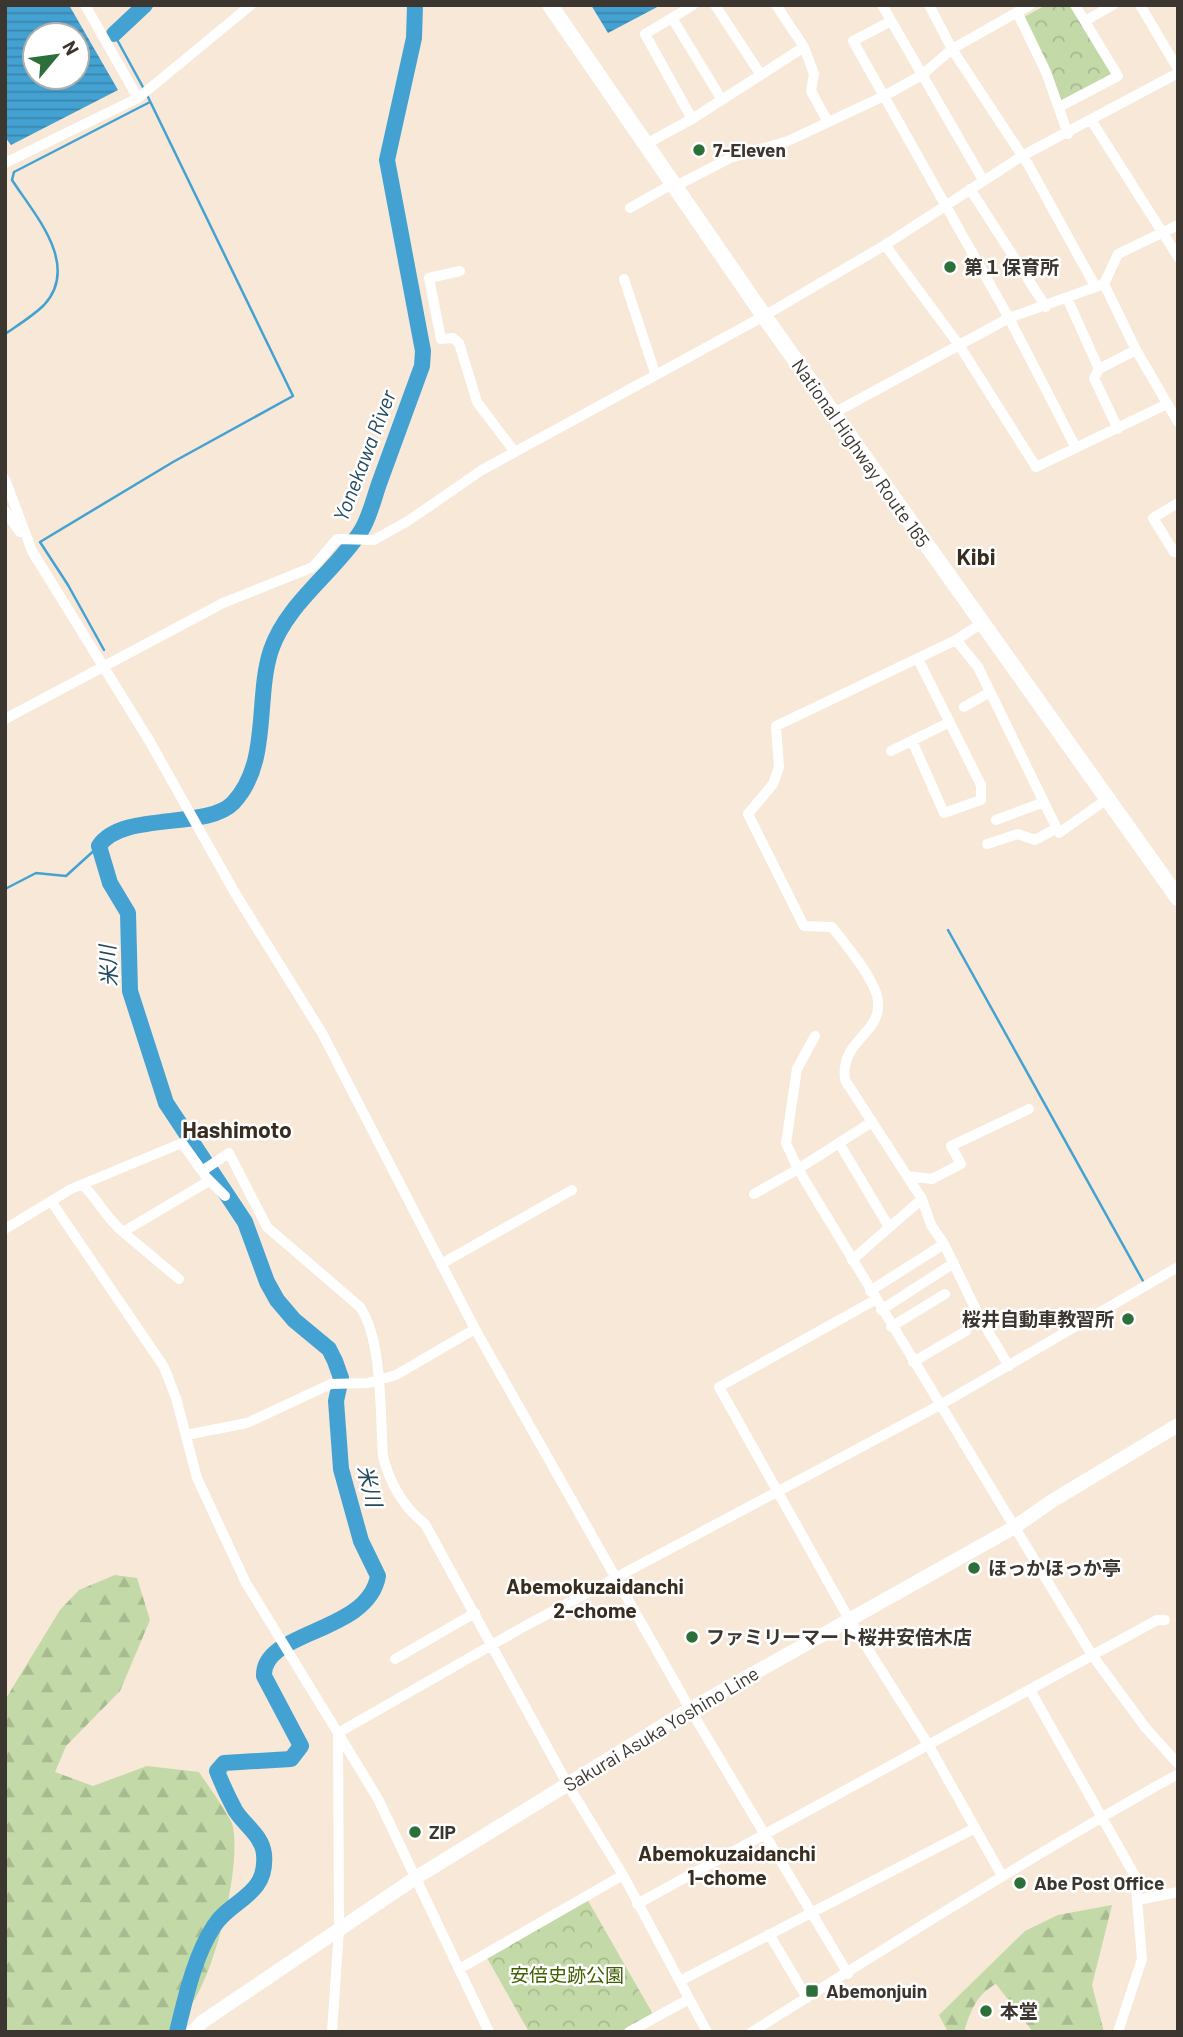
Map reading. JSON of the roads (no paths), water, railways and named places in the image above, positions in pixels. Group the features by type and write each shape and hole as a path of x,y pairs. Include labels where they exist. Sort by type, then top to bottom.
{"highway":[{"name":"National Highway Route 165","path":"550,5 764,316 1178,898"}],"main road":[{"name":"Sakurai Asuka Yoshino Line","path":"193,2032 202,2022 417,1877 690,1709 1013,1528 1052,1501 1178,1426"}],"street":[{"path":"85,5 138,98"},
{"path":"5,163 138,98 251,5"},
{"path":"692,119 645,34 693,5"},
{"path":"715,5 761,75"},
{"path":"776,5 804,47 814,74 811,91 828,122"},
{"path":"882,5 983,180"},
{"path":"929,5 952,49 1022,156 1100,285 1178,422"},
{"path":"629,208 730,158 764,151 884,96 922,75 952,49 1030,5"},
{"path":"1059,107 1118,76 1075,5"},
{"path":"1085,21 1114,5"},
{"path":"5,719 223,603 313,567 337,539 374,540 514,451 654,373 764,316 885,245 1022,156 1068,134 1178,71 1140,5"},
{"path":"1017,12 1059,107 1068,134"},
{"path":"672,18 722,100"},
{"path":"891,21 853,41 943,206 1010,318 1076,448"},
{"path":"646,144 692,119 804,47"},
{"path":"1091,120 1178,257"},
{"path":"970,189 1046,307"},
{"path":"834,413 1010,318 1100,285 1118,254 1178,225"},
{"path":"885,245 959,345 1036,467 1171,406"},
{"path":"460,271 429,278 441,339 453,338 459,343 477,402 514,451"},
{"path":"624,279 654,373"},
{"path":"1067,298 1099,369"},
{"path":"1118,429 1094,378 1099,369 1136,351"},
{"path":"5,479 32,551"},
{"path":"1178,503 1153,518 1178,553"},
{"path":"5,511 103,666 190,810 235,893 323,1033 475,1329 690,1709 848,1974"},
{"path":"982,623 956,640 776,726 779,767 772,784 748,814 804,926 832,927 858,961 877,997 875,1020 851,1048 844,1066 845,1080 922,1199 930,1225 944,1244 980,1318 1009,1366"},
{"path":"956,640 978,667 1059,833 1107,799"},
{"path":"913,743 944,813 981,800 981,785 918,659"},
{"path":"964,707 990,692"},
{"path":"891,751 913,743 948,723"},
{"path":"996,820 1044,802"},
{"path":"987,844 1018,834 1035,840 1057,828"},
{"path":"815,1036 797,1069 786,1143 798,1169 891,1327 1093,1656 1145,1727 1178,1764"},
{"path":"907,1176 932,1179 961,1164 951,1146 1029,1109"},
{"path":"754,1194 872,1122"},
{"path":"5,1229 83,1185 182,1143 209,1181 225,1196"},
{"path":"839,1143 889,1227"},
{"path":"202,1171 229,1153 267,1227 360,1307 368,1318 387,1473 409,1512 425,1524 568,1785 624,1875 707,2032"},
{"path":"123,1232 209,1181"},
{"path":"83,1185 102,1204 111,1223 179,1279"},
{"path":"440,1264 572,1190"},
{"path":"852,1260 922,1199"},
{"path":"51,1201 164,1367 197,1478 241,1571 378,1799 461,1968 489,2032"},
{"path":"875,1300 944,1244"},
{"path":"954,1263 875,1300 719,1387 849,1619 929,1746 1001,1874"},
{"path":"338,1733 492,1644 778,1488 940,1405 1178,1267"},
{"path":"891,1327 944,1294"},
{"path":"186,1435 247,1423 331,1384 377,1381 396,1375 475,1329"},
{"path":"913,1362 966,1331"},
{"path":"395,1658 475,1613"},
{"path":"638,1904 1157,1620 1165,1620"},
{"path":"1030,1690 1135,1877 1142,1959 1118,2032"},
{"path":"332,2032 339,1930 338,1733"},
{"path":"752,2032 848,1974 1001,1874 1178,1774"},
{"path":"680,1981 975,1828"},
{"path":"461,1968 624,1875"},
{"path":"1138,1900 1178,1892"},
{"path":"769,1934 807,1997"},
{"path":"629,2032 689,1999"}],"water":[{"path":"5,5 69,5 78,21 21,21 21,91 91,91 91,43 118,90 11,145 5,137"},
{"path":"591,5 661,5 608,33"}],"waterway":[{"path":"114,34 145,5"},
{"name":"米川","path":"177,2032 191,1977 207,1938 221,1917 254,1888 264,1868 263,1847 235,1810 217,1771 224,1763 291,1759 301,1746 264,1676 268,1661 280,1649 297,1639 356,1610 370,1595 378,1576 361,1541 341,1469 336,1401 341,1378 335,1361 329,1349 294,1320 277,1300 267,1282 245,1222 166,1103 130,991 128,913 110,883 99,846 110,835 126,828 204,816 221,811 233,803 245,787 253,769 258,750 266,669 278,633 288,617 350,546 369,513 422,366 423,351 387,160 414,38 415,5"},
{"path":"114,34 144,89"},
{"path":"104,650 68,585 40,542 173,462 293,396 147,95"},
{"path":"5,334 44,305 54,290 58,273 50,240 12,180 14,172 150,102"},
{"path":"5,889 36,873 66,876 99,846"},
{"path":"948,930 1143,1281"}],"place":[{"name":"7-Eleven","path":"699,150"},
{"name":"第１保育所","path":"950,267"},
{"name":"桜井自動車教習所","path":"1128,1319"},
{"name":"ほっかほっか亭","path":"974,1568"},
{"name":"ファミリーマート桜井安倍木店","path":"692,1637"},
{"name":"ZIP","path":"415,1832"},
{"name":"Abe Post Office","path":"1020,1883"},
{"name":"Abemonjuin","path":"812,1991"},
{"name":"本堂","path":"986,2011"}],"district":[{"name":"Kibi","path":"976,557"},
{"name":"Hashimoto","path":"237,1130"},
{"name":"Abemokuzaidanchi 2-chome","path":"595,1599"},
{"name":"Abemokuzaidanchi 1-chome","path":"727,1866"}],"water label":[{"name":"Yonekawa River","path":"365,456"}],"park label":[{"name":"安倍史跡公園","path":"567,1975"}]}
